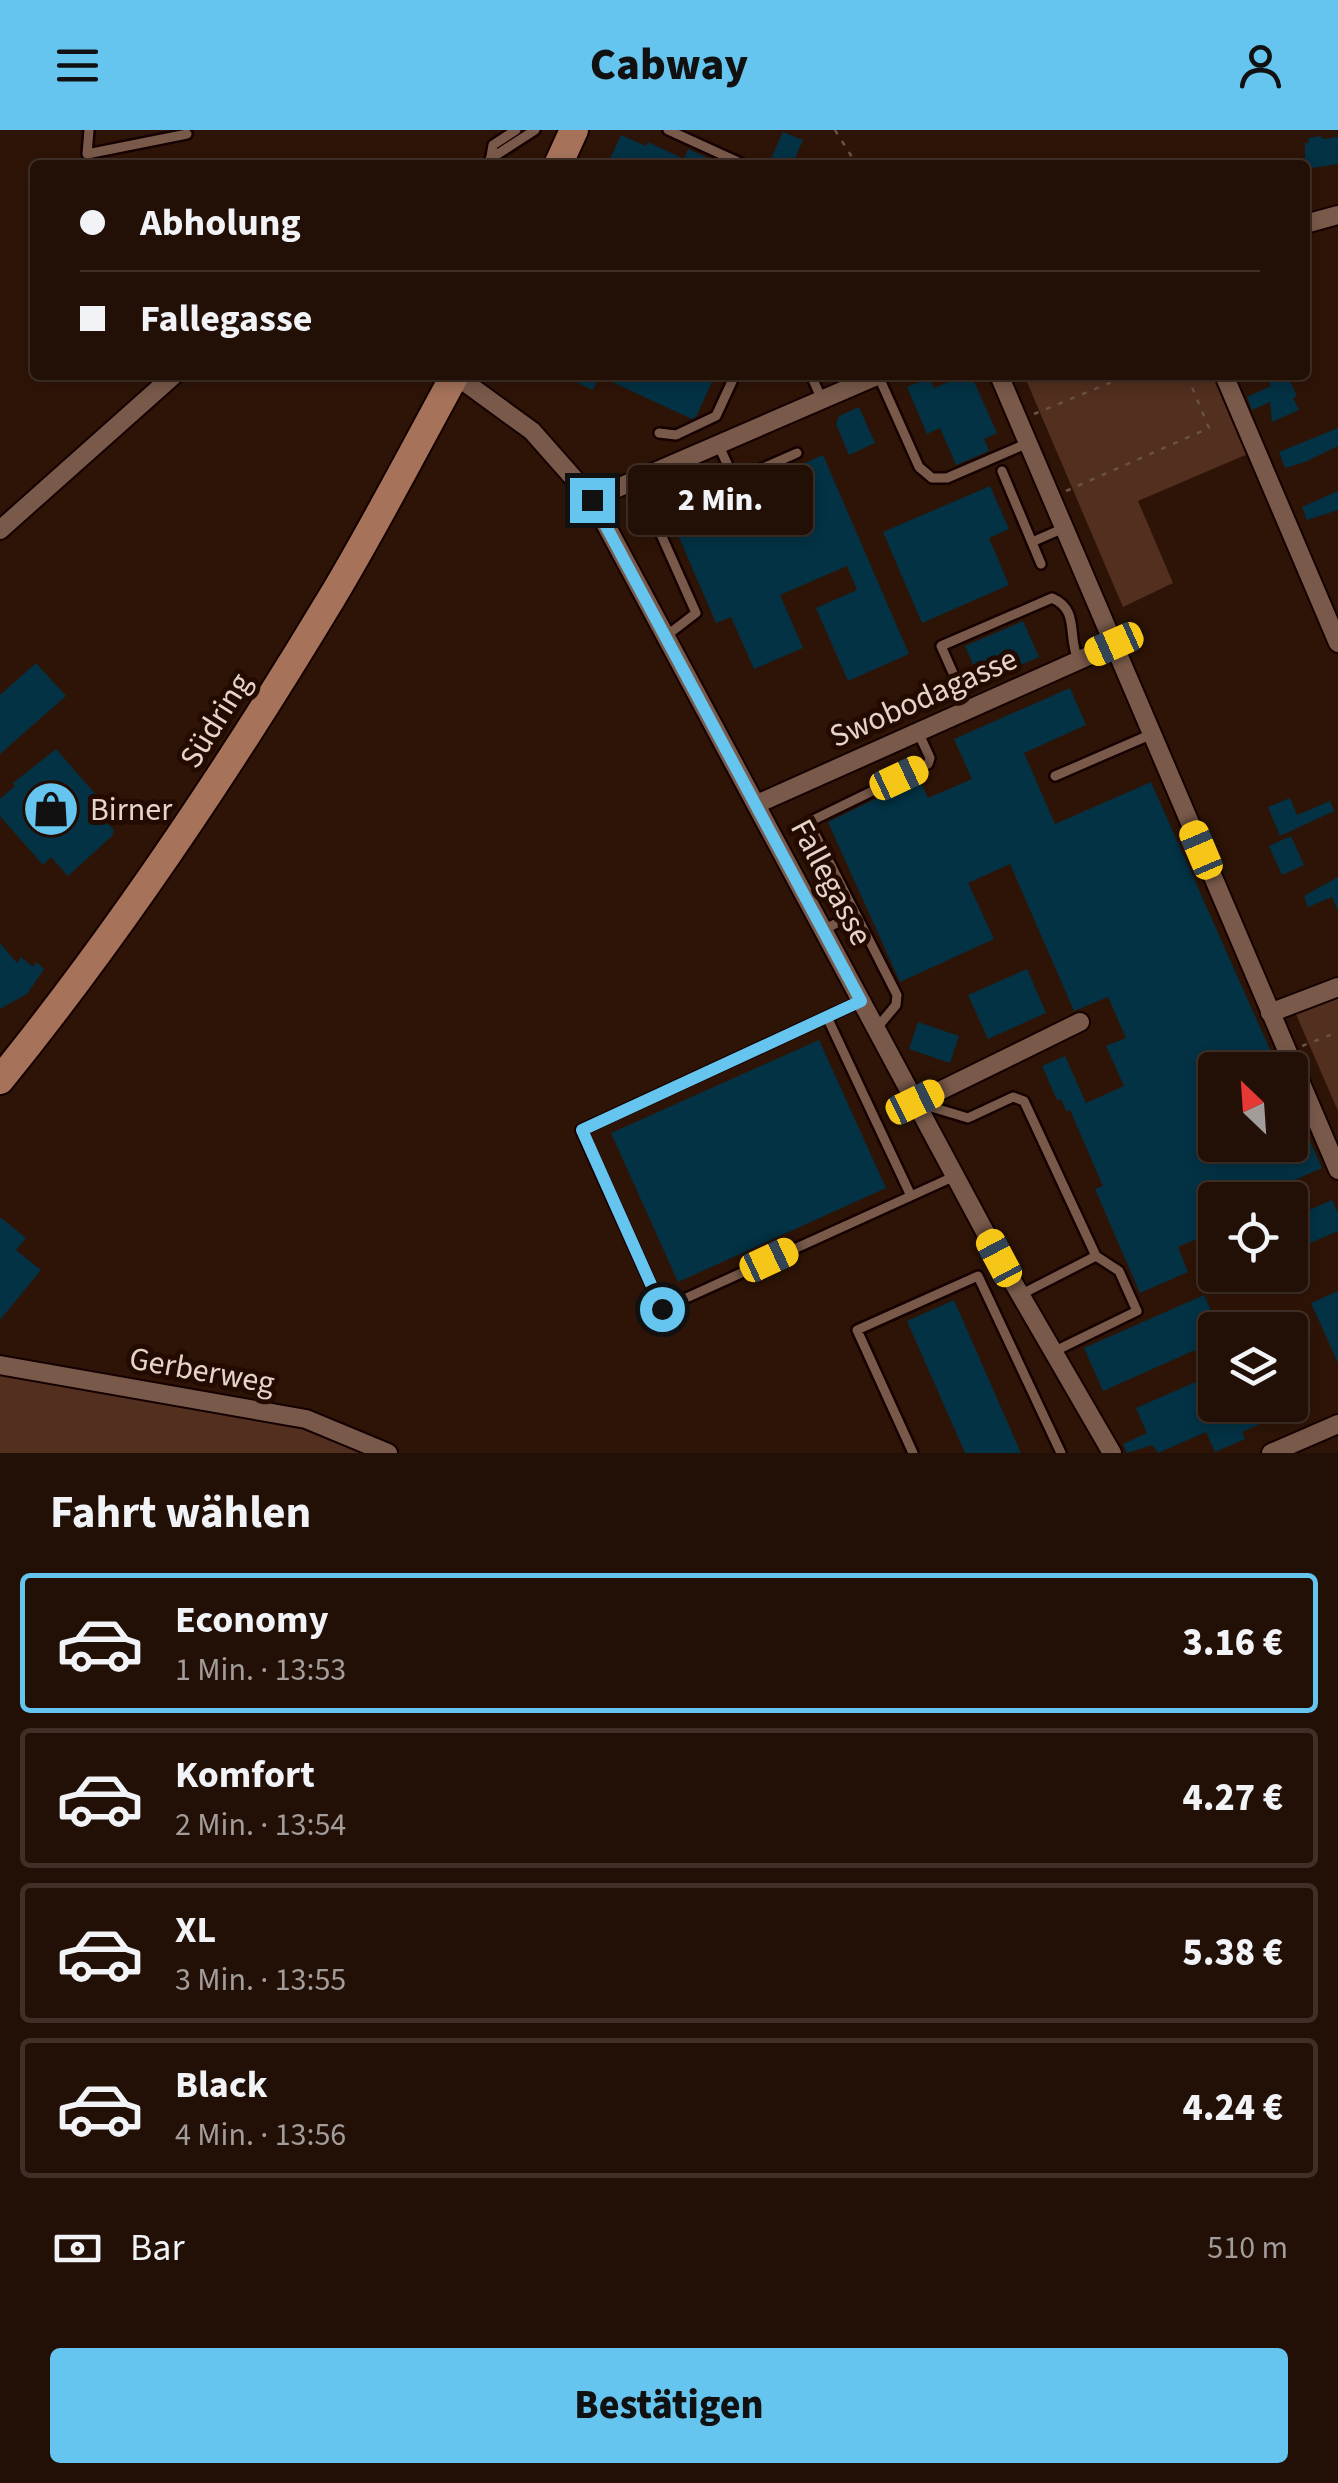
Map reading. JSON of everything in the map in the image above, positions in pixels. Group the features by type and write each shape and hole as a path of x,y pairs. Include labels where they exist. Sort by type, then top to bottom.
{"main road":[{"path":"560,160 574,130"},
{"name":"Südring","path":"0,1080 94,959 206,800 336,592 453,380"}],"street":[{"path":"1310,223 1338,215"},
{"path":"0,530 168,380"},
{"name":"Fallegasse","path":"463,380 532,431 592,500 955,1176 1112,1453"},
{"path":"592,500 867,380"},
{"path":"1002,380 1287,1052"},
{"path":"1226,380 1338,643"},
{"name":"Swobodagasse","path":"756,804 1114,644"},
{"path":"1270,1013 1338,987"},
{"path":"915,1102 1080,1022"},
{"path":"1308,1101 1338,1170"},
{"name":"Gerberweg","path":"0,1365 306,1419 388,1453"},
{"path":"1271,1453 1338,1424"}],"lane":[{"path":"89,130 87,154 187,134"},
{"path":"490,160 493,145 516,130"},
{"path":"493,160 535,130"},
{"path":"668,130 733,160"},
{"path":"99,151 100,160"},
{"path":"659,433 676,435 716,416 733,380"},
{"path":"813,380 822,400"},
{"path":"880,380 919,467 932,478 948,478 1028,443"},
{"path":"718,444 734,481"},
{"path":"666,636 696,613 656,518 797,453"},
{"path":"1002,470 1041,564"},
{"path":"1032,542 1064,528"},
{"path":"969,709 941,646 1052,598 1062,602 1071,616 1078,660"},
{"path":"876,1029 898,1000 809,822 928,764 930,758 918,732"},
{"path":"1055,776 1152,734"},
{"path":"823,930 855,914"},
{"path":"861,1001 582,1130 662,1309 955,1176"},
{"path":"827,1017 911,1196"},
{"path":"915,1102 968,1118 1014,1098 1024,1101 1096,1256 1119,1271 1137,1310 1054,1352"},
{"path":"1020,1294 1096,1256"},
{"path":"913,1453 858,1330 978,1276 1061,1453"}],"path":[{"path":"836,130 855,160"},
{"path":"1019,421 1117,380"},
{"path":"1051,498 1208,428 1188,380"},
{"path":"1287,1052 1338,1032"}],"shaded area":[{"path":"1026,380 1219,380 1250,453 1138,501 1173,583 1123,607"},
{"path":"1338,995 1338,1111 1295,1012"},
{"path":"0,1372 307,1426 364,1453 0,1453"}],"building":[{"path":"783,132 803,140 794,160 770,160"},
{"path":"621,135 646,146 648,142 684,159 688,149 712,160 609,160"},
{"path":"1338,137 1338,164 1310,168 1310,160 1305,160 1308,138"},
{"path":"571,380 597,380 593,390"},
{"path":"608,380 713,380 692,419"},
{"path":"930,380 934,388 953,380 973,380 997,433 984,439 989,451 956,465 940,428 927,434 907,387"},
{"path":"1268,380 1289,380 1299,410 1272,422 1270,402 1252,410 1247,397 1271,386"},
{"path":"859,407 875,443 849,455 836,424 839,416"},
{"path":"1338,428 1338,446 1285,468 1279,452"},
{"path":"823,455 909,654 848,681 816,608 857,590 847,566 780,595 803,648 754,669 731,617 716,623 672,521"},
{"path":"990,486 1009,529 989,538 1009,585 922,623 883,532"},
{"path":"1338,491 1338,510 1307,520 1302,507"},
{"path":"1023,621 1039,657 981,682 965,646"},
{"path":"36,663 66,696 0,754 0,695"},
{"path":"1070,688 1086,725 1024,753 1055,824 1151,782 1271,1052 1198,1052 1198,1162 1308,1162 1308,1136 1322,1168 1290,1182 1198,1182 1198,1238 1178,1247 1188,1272 1140,1293 1095,1189 1103,1186 1070,1110 1066,1111 1061,1099 1057,1100 1042,1066 1065,1056 1086,1103 1124,1086 1106,1046 1126,1038 1108,997 1074,1011 1010,864 968,883 994,939 900,982 828,822 919,778 928,798 972,779 954,739"},
{"name":"Birner","path":"56,749 106,806 98,813 114,830 68,876 51,857 43,865 0,816 0,799 15,786 13,783"},
{"path":"1290,798 1297,815 1330,801 1334,811 1280,836 1268,807"},
{"path":"1291,836 1304,865 1282,875 1269,846"},
{"path":"1338,877 1338,911 1332,897 1308,907 1304,896"},
{"path":"0,943 17,963 21,957 33,967 36,962 44,969 27,994 0,1009"},
{"path":"1027,969 1046,1013 988,1039 968,995"},
{"path":"918,1022 959,1036 950,1063 909,1049"},
{"path":"819,1040 886,1188 678,1282 611,1133"},
{"path":"1332,1200 1338,1213 1338,1231 1308,1244 1308,1210"},
{"path":"0,1217 26,1238 16,1250 41,1270 0,1320"},
{"path":"1338,1291 1338,1363 1311,1303"},
{"path":"1204,1295 1212,1312 1198,1312 1198,1357 1195,1350 1103,1391 1084,1348"},
{"path":"954,1300 1021,1453 965,1453 907,1321"},
{"path":"1198,1381 1198,1422 1265,1422 1242,1432 1245,1439 1215,1452 1206,1432 1158,1453 1152,1445 1127,1453 1123,1444 1147,1433 1136,1408"}],"place":[{"name":"Birner","path":"51,809"}],"route":[{"path":"592,500 861,1001 582,1130 662,1309"}]}
